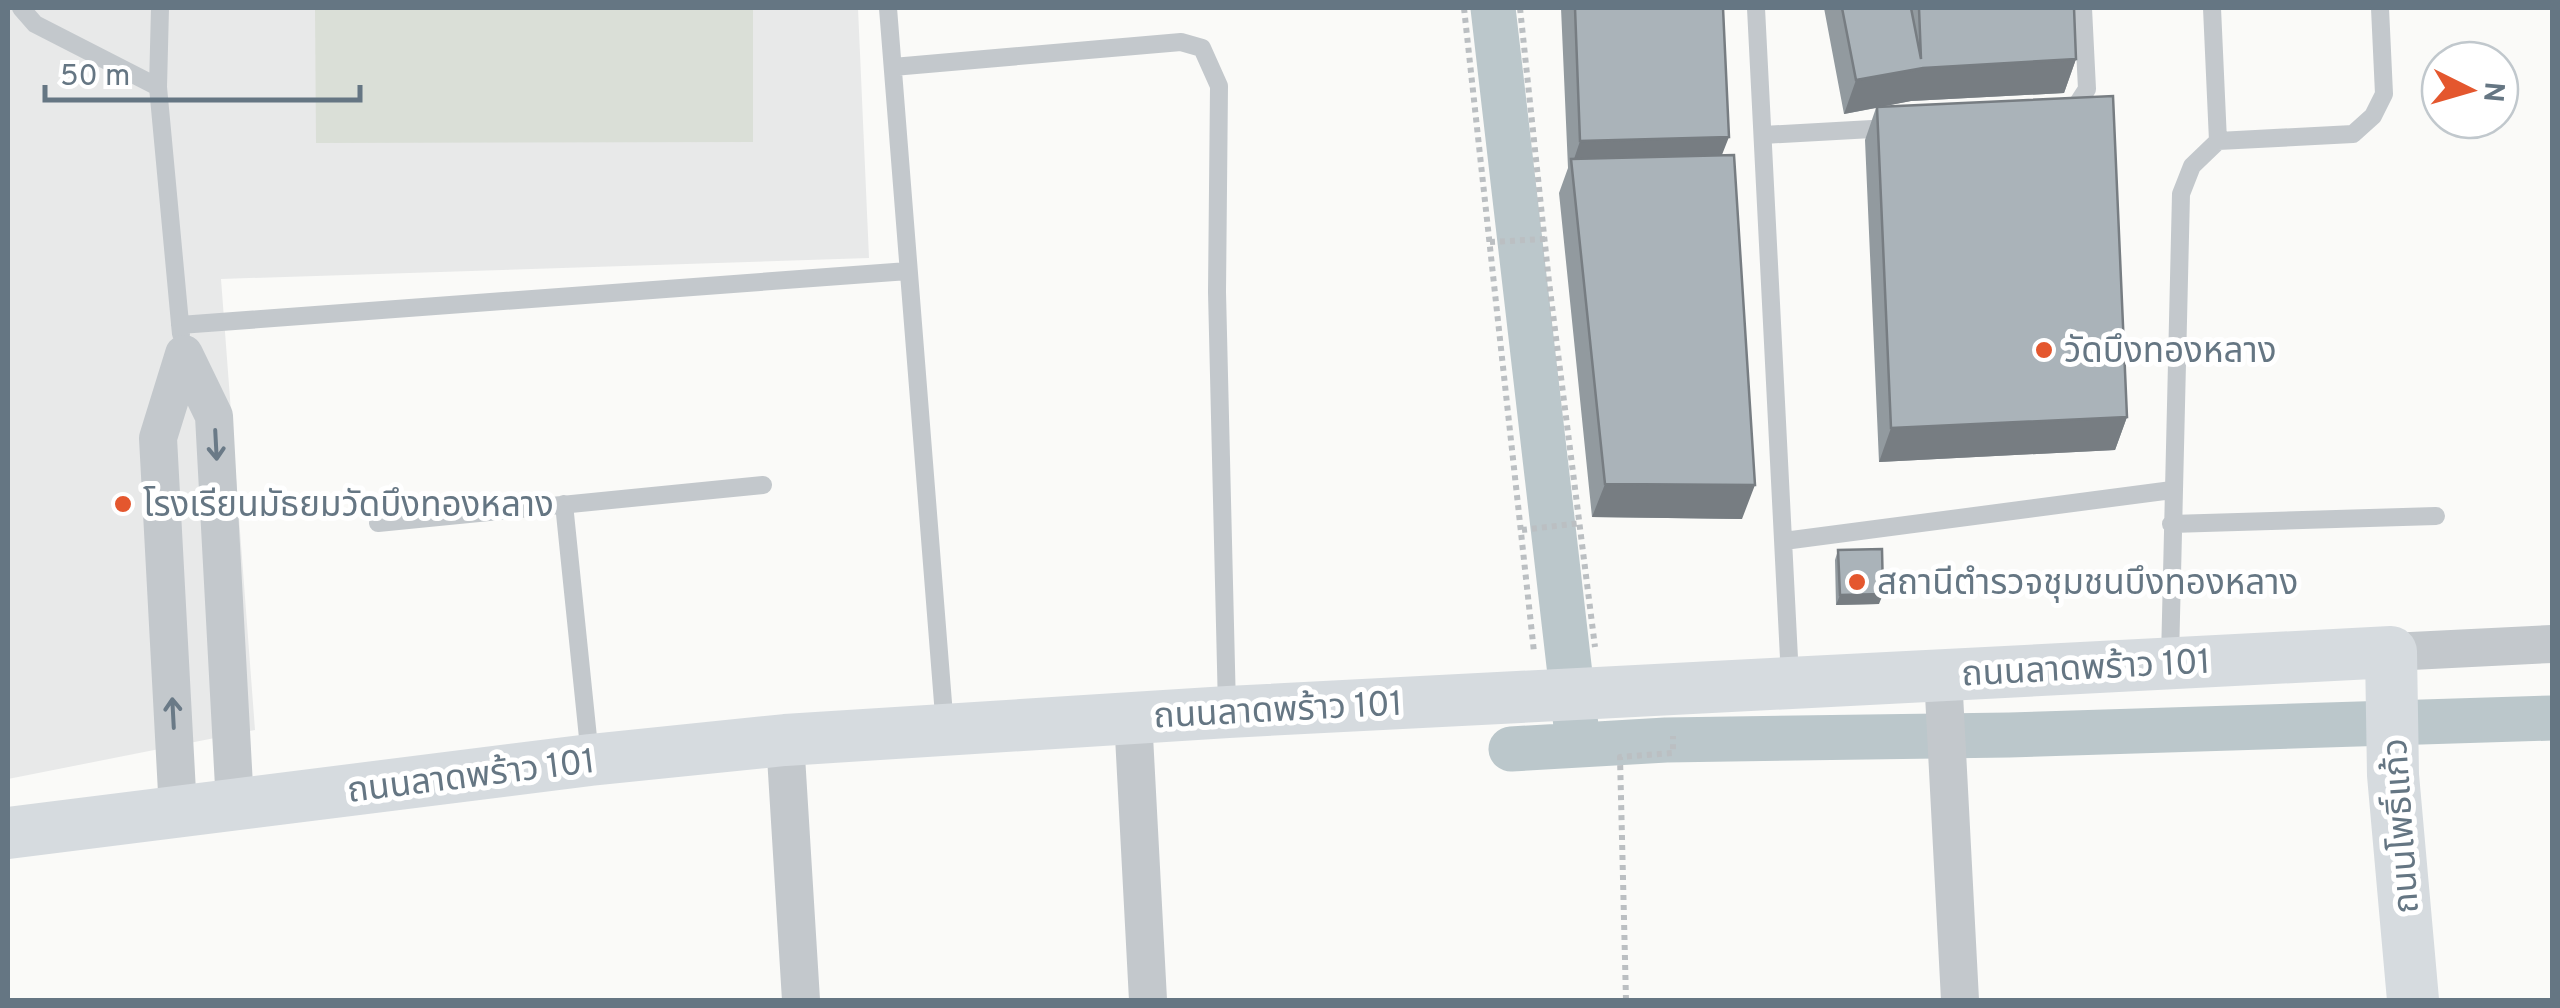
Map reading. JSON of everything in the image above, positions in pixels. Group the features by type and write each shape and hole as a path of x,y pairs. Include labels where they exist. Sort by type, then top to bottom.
{"street":[{"path":"182,340 214,416 235,804"},
{"path":"178,810 158,438 182,340"},
{"name":"ถนนลาดพร้าว 101","path":"8,833 590,760 945,728 1790,683 1945,714 2170,663 2392,662 2552,644"},
{"name":"ถนนโพธิ์แก้ว","path":"2392,662 2394,776 2413,1000"},
{"path":"1945,714 1960,1000"},
{"path":"1133,717 1148,1000"},
{"path":"785,740 800,1000"}],"lane":[{"path":"21,8 34,24 158,87"},
{"path":"160,8 158,87 182,340 908,271"},
{"path":"888,8 945,728"},
{"path":"1756,8 1790,683"},
{"path":"2048,118 2076,106 2087,89 2083,8"},
{"path":"2212,8 2218,140"},
{"path":"2170,663 2182,194 2192,166 2218,140 2353,134 2373,116 2384,94 2380,8"},
{"path":"893,67 1181,42 1202,48 1219,86 1217,292 1228,712"},
{"path":"1762,136 1915,126"},
{"path":"378,523 763,485"},
{"path":"1784,541 2172,490"},
{"path":"564,504 590,760"},
{"path":"2171,524 2436,516"}],"path":[{"path":"1464,8 1523,530 1520,697"},
{"path":"1520,8 1543,239 1600,692"},
{"path":"1492,242 1543,239"},
{"path":"1523,530 1579,523"},
{"path":"1626,1000 1620,757 1672,750"}],"shaded area":[{"name":"โรงเรียนมัธยมวัดบึงทองหลาง","path":"8,8 858,8 869,258 221,279 255,730 8,779"},
{"path":"315,8 753,8 753,142 316,143"}],"building":[{"path":"1575,8 1723,8 1729,137 1580,141"},
{"path":"1842,8 1911,8 1921,59 1919,8 2074,8 2076,59 1923,68 1856,80"},
{"path":"2113,96 2127,417 1891,428 1877,107"},
{"path":"1734,155 1755,485 1605,484 1571,159"},
{"name":"สถานีตำรวจชุมชนบึงทองหลาง","path":"1882,549 1883,594 1840,595 1838,550"}],"waterway":[{"path":"1493,8 1576,726"},
{"path":"1511,749 1666,740 2009,735 2552,718"}],"place":[{"name":"วัดบึงทองหลาง","path":"2044,350"},
{"name":"โรงเรียนมัธยมวัดบึงทองหลาง","path":"123,504"},
{"name":"สถานีตำรวจชุมชนบึงทองหลาง","path":"1857,582"}]}
